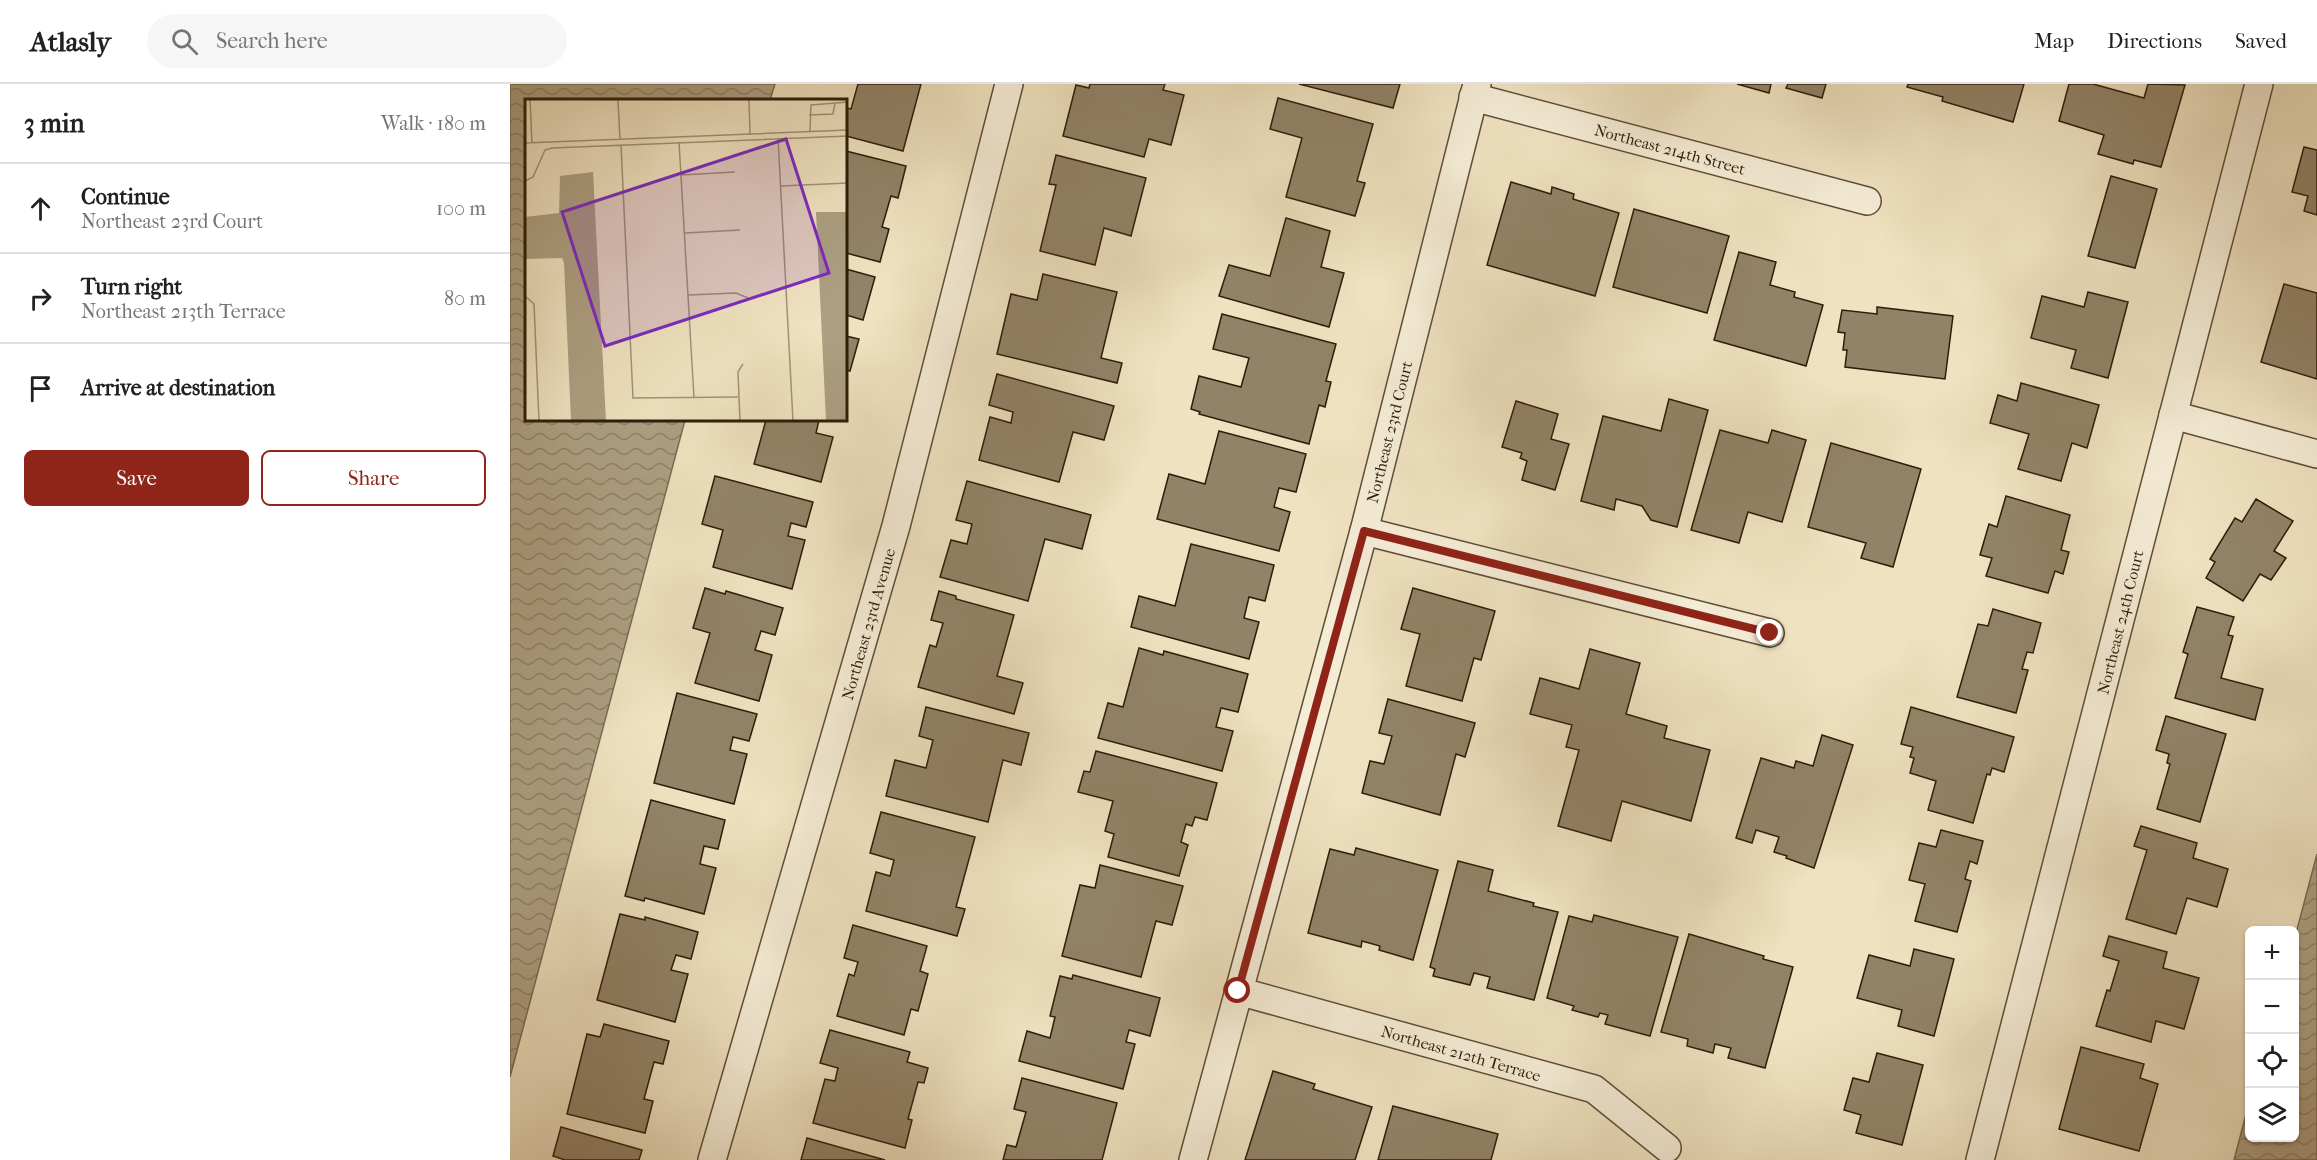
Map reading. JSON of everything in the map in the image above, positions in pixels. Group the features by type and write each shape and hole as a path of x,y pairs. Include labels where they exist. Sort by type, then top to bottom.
{"street":[{"name":"Northeast 23rd Avenue","path":"712,1160 896,526 1009,84"},
{"name":"Northeast 24th Court","path":"1980,1160 2259,84"},
{"name":"Northeast 214th Street","path":"1475,90 1867,201"},
{"name":"Northeast 23rd Court","path":"1193,1160 1364,531 1475,90"},
{"path":"2173,414 2317,454"},
{"path":"1364,531 1770,633"},
{"name":"Northeast 212th Terrace","path":"1238,991 1593,1089 1667,1148"}],"water":[{"path":"510,84 775,84 770,99 525,99 525,422 684,422 510,1077"},
{"path":"2317,854 2317,1160 2234,1160 2245,1118 2245,1142 2299,1142 2298,926"}],"building":[{"path":"858,84 921,84 903,151 848,137 848,108 851,109"},
{"path":"1090,84 1165,84 1163,90 1184,95 1171,145 1149,139 1144,157 1063,136 1076,85 1089,88"},
{"path":"1299,84 1400,84 1393,108"},
{"path":"1737,84 1771,84 1769,93"},
{"path":"1788,84 1826,84 1822,98 1786,88"},
{"path":"1908,84 2024,84 2013,122 1942,101 1943,97 1907,87"},
{"path":"2069,84 2093,84 2144,98 2148,84 2185,85 2161,167 2134,160 2133,164 2098,154 2104,135 2059,121"},
{"path":"1278,98 1373,124 1357,181 1365,183 1355,216 1286,197 1302,138 1270,129"},
{"path":"2304,147 2317,150 2317,215 2304,211 2308,196 2292,192"},
{"path":"848,152 906,166 898,198 891,196 882,227 889,229 880,262 848,254"},
{"path":"1056,155 1146,178 1131,236 1104,228 1095,265 1040,251 1056,185 1049,184"},
{"path":"2111,176 2157,189 2135,268 2088,256"},
{"path":"1511,182 1551,194 1552,187 1574,194 1573,199 1619,213 1595,296 1487,265"},
{"path":"1634,209 1729,236 1707,313 1613,287"},
{"path":"1286,218 1330,231 1321,267 1344,273 1329,327 1219,296 1229,265 1270,276"},
{"path":"1739,252 1776,262 1770,285 1795,292 1794,297 1823,305 1806,366 1714,340"},
{"path":"848,270 875,277 863,320 848,316"},
{"path":"1043,274 1117,292 1101,358 1122,363 1117,383 997,354 1011,294 1037,300"},
{"path":"2284,284 2317,293 2317,379 2261,362"},
{"path":"2088,292 2128,302 2108,378 2071,368 2076,350 2031,338 2042,296 2084,307"},
{"path":"1877,307 1953,316 1945,379 1845,367 1847,350 1843,350 1845,333 1838,332 1842,310 1877,314"},
{"path":"1222,314 1336,344 1326,381 1331,382 1325,407 1319,405 1309,444 1199,414 1200,412 1191,409 1199,376 1241,387 1249,358 1213,349"},
{"path":"848,336 859,339 850,371 848,370"},
{"path":"997,374 1114,406 1104,440 1073,432 1059,482 979,460 990,417 1011,423 1013,412 989,405"},
{"path":"2021,383 2099,405 2087,448 2072,443 2061,481 2018,469 2029,434 1990,423 1998,395 2017,401"},
{"path":"1669,399 1708,410 1677,527 1651,520 1642,506 1616,499 1614,510 1581,501 1603,416 1661,431"},
{"path":"1516,401 1558,414 1551,439 1569,444 1555,490 1522,480 1527,461 1520,458 1522,453 1502,447"},
{"path":"765,422 819,422 816,433 833,437 821,482 754,464"},
{"path":"1720,430 1768,443 1772,430 1806,440 1782,522 1748,512 1739,543 1691,530"},
{"path":"1219,431 1306,454 1296,492 1279,488 1274,507 1290,512 1279,551 1157,519 1169,474 1205,484"},
{"path":"1831,443 1921,469 1893,567 1861,558 1866,543 1808,527"},
{"path":"715,476 813,502 806,527 791,523 788,536 805,540 792,589 713,567 723,530 702,524"},
{"path":"967,481 1091,515 1082,549 1045,539 1028,601 940,577 951,540 967,544 972,524 956,520"},
{"path":"2006,496 2070,515 2061,550 2069,552 2063,574 2055,571 2048,593 1986,576 1992,558 1980,555 1989,524 1997,527"},
{"path":"2256,499 2293,521 2274,551 2286,558 2271,580 2260,574 2243,601 2206,578 2215,562 2210,559 2235,518 2242,522"},
{"path":"1191,544 1274,565 1265,601 1249,597 1244,618 1259,622 1249,659 1131,627 1139,596 1175,606"},
{"path":"705,588 725,594 726,591 783,608 775,635 761,631 755,650 772,655 759,701 695,683 710,633 693,628"},
{"path":"1413,588 1495,611 1481,660 1474,658 1462,701 1406,686 1420,634 1401,629"},
{"path":"939,591 956,596 956,599 1014,615 997,676 1023,683 1014,714 918,687 930,645 936,647 943,623 931,620"},
{"path":"2197,607 2234,617 2228,635 2233,636 2221,678 2263,689 2255,720 2175,698 2188,654 2183,652"},
{"path":"1993,609 2041,623 2033,653 2027,652 2022,669 2028,670 2016,713 1957,697 1978,624 1988,626"},
{"path":"1139,648 1163,655 1164,651 1248,674 1238,712 1221,708 1216,727 1233,731 1222,771 1098,738 1108,703 1123,707"},
{"path":"1590,649 1640,663 1626,714 1667,726 1664,738 1710,750 1691,821 1622,801 1611,841 1558,826 1579,750 1566,747 1572,725 1530,714 1540,678 1579,689"},
{"path":"677,693 757,714 749,741 733,737 730,750 747,754 734,804 654,783"},
{"path":"1388,699 1475,723 1465,757 1456,754 1440,815 1362,793 1370,761 1384,764 1392,736 1379,733"},
{"path":"926,707 1029,733 1021,765 1003,760 988,822 886,796 895,760 926,768 933,740 919,736"},
{"path":"1911,707 2014,737 2004,772 1992,768 1990,775 1987,774 1973,823 1928,810 1936,781 1910,773 1914,758 1910,757 1913,747 1901,744"},
{"path":"2166,716 2226,734 2200,822 2157,809 2170,764 2167,763 2169,754 2156,750"},
{"path":"1822,735 1853,745 1814,868 1774,852 1779,837 1756,830 1752,843 1736,838 1761,758 1794,768 1796,761 1813,766"},
{"path":"1096,751 1217,783 1207,820 1195,817 1192,826 1186,824 1181,842 1188,845 1179,876 1108,857 1114,834 1105,831 1113,801 1078,792 1084,771 1090,772"},
{"path":"651,800 725,820 718,849 704,846 700,864 716,868 704,914 645,898 644,901 625,896"},
{"path":"881,812 975,837 956,907 965,909 957,936 866,911 876,872 890,876 894,860 870,853"},
{"path":"2141,826 2197,843 2193,858 2228,869 2217,907 2187,898 2176,934 2126,919 2147,850 2134,846"},
{"path":"1941,830 1983,841 1977,864 1970,861 1965,879 1971,881 1957,932 1915,921 1925,884 1909,880 1919,843 1936,847"},
{"path":"1356,848 1438,870 1413,960 1379,950 1380,946 1362,941 1361,947 1308,933 1330,849 1354,855"},
{"path":"1458,861 1493,870 1488,891 1558,912 1534,1000 1487,988 1490,977 1474,973 1470,985 1433,976 1435,969 1430,967"},
{"path":"1100,865 1183,886 1172,925 1156,921 1141,977 1062,956 1080,885 1095,888"},
{"path":"620,914 645,920 645,917 698,932 691,959 676,955 671,970 688,974 675,1022 597,1000"},
{"path":"1594,915 1678,937 1650,1036 1605,1024 1608,1015 1600,1013 1598,1017 1572,1010 1574,1006 1547,998 1569,916 1592,922"},
{"path":"853,925 927,946 920,971 928,974 918,1011 911,1009 904,1035 837,1016 849,974 854,976 858,962 844,958"},
{"path":"1689,934 1793,967 1765,1068 1728,1058 1731,1048 1715,1044 1713,1053 1687,1046 1688,1039 1661,1032"},
{"path":"2109,936 2167,952 2163,968 2199,978 2184,1029 2156,1021 2151,1042 2096,1026 2119,961 2103,956"},
{"path":"1914,949 1954,959 1934,1036 1898,1026 1902,1010 1857,998 1869,955 1910,966"},
{"path":"1073,975 1160,998 1150,1036 1129,1030 1126,1042 1135,1044 1123,1089 1019,1061 1027,1031 1050,1038 1055,1017 1050,1016 1060,976 1072,979"},
{"path":"604,1024 669,1041 663,1064 654,1062 644,1099 653,1101 645,1133 567,1114 587,1034 600,1037"},
{"path":"830,1030 910,1052 907,1062 928,1068 924,1083 918,1082 908,1119 912,1120 905,1148 813,1123 825,1079 835,1081 838,1068 820,1063"},
{"path":"2081,1047 2144,1064 2140,1078 2158,1084 2139,1151 2059,1129"},
{"path":"1877,1053 1923,1065 1902,1145 1856,1133 1861,1115 1844,1110 1853,1078 1869,1082"},
{"path":"1273,1071 1315,1084 1313,1089 1372,1107 1355,1160 1245,1160"},
{"path":"1022,1078 1117,1103 1102,1160 1003,1160 1007,1145 1016,1147 1026,1112 1014,1109"},
{"path":"1393,1106 1498,1134 1491,1160 1378,1160"},
{"path":"561,1127 642,1150 639,1160 565,1160 553,1156"},
{"path":"807,1138 885,1160 801,1160"}],"route":[{"path":"1238,991 1364,531 1770,633"}]}
